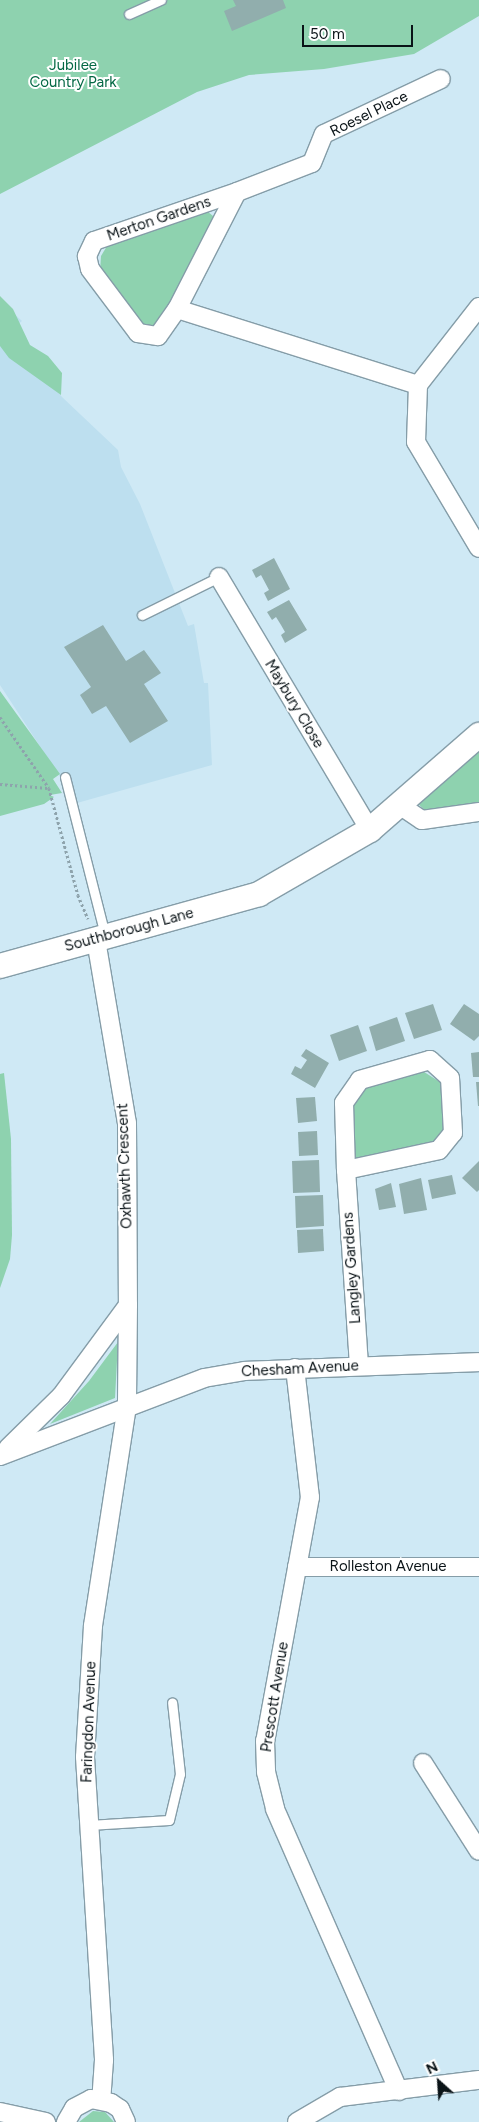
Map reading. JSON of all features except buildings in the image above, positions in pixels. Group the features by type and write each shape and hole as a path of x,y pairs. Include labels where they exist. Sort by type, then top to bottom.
{"street":[{"name":"Roesel Place","path":"312,163 324,134 440,80"},
{"name":"Merton Gardens","path":"237,192 177,310 158,336 138,333 90,268 86,256 94,241 237,192 312,163"},
{"path":"479,307 418,385 416,442 479,548"},
{"path":"177,310 418,385"},
{"name":"Maybury Close","path":"219,577 370,830"},
{"name":"Southborough Lane","path":"0,966 259,894 370,830 401,806 479,735"},
{"path":"401,806 422,820 479,812"},
{"name":"Oxhawth Crescent","path":"101,938 127,1122 127,1406"},
{"name":"Langley Gardens","path":"346,1170 439,1150 453,1133 450,1078 430,1060 360,1080 344,1103 346,1170 359,1365"},
{"path":"0,1455 61,1396 128,1304"},
{"name":"Chesham Avenue","path":"127,1406 204,1378 245,1371 359,1365 479,1362"},
{"name":"Prescott Avenue","path":"295,1368 310,1497 265,1741 266,1772 279,1818 399,2091"},
{"path":"0,1455 127,1406"},
{"name":"Faringdon Avenue","path":"101,2100 104,2060 85,1757 93,1626 127,1406"},
{"name":"Rolleston Avenue","path":"297,1567 479,1567"},
{"path":"423,1763 479,1851"},
{"path":"302,2118 340,2097 479,2080"},
{"path":"66,2122 74,2108 82,2103 101,2100 120,2109 126,2122"},
{"path":"0,2112 46,2122"}],"lane":[{"path":"129,14 161,0"},
{"path":"142,615 219,577"},
{"path":"65,777 101,938"},
{"path":"89,1825 169,1820 180,1774 172,1702"}],"path":[{"path":"0,717 48,788 78,895 101,938"},
{"path":"0,784 48,788"}],"shaded area":[{"path":"0,301 22,321 13,328 40,369 62,397 118,450 121,467 140,504 188,626 194,624 204,683 208,683 212,765 77,803 0,685"}],"green space":[{"name":"Jubilee Country Park","path":"0,0 479,0 479,16 414,54 324,69 249,75 197,92 0,194"},
{"path":"199,211 207,211 213,216 213,223 159,325 155,330 143,330 100,273 101,256 107,246"},
{"path":"0,296 13,309 30,345 48,356 62,373 61,395 9,358 0,346"},
{"path":"0,691 60,774 53,779 62,793 50,795 54,797 44,804 0,816"},
{"path":"479,745 479,805 427,812 417,803"},
{"path":"421,1070 443,1084 446,1133 432,1146 354,1161 352,1106 366,1087"},
{"path":"4,1073 11,1139 12,1235 10,1259 0,1288 0,1074"},
{"path":"118,1342 115,1398 50,1424 89,1381"},
{"path":"93,2111 105,2112 114,2122 79,2122"}]}
